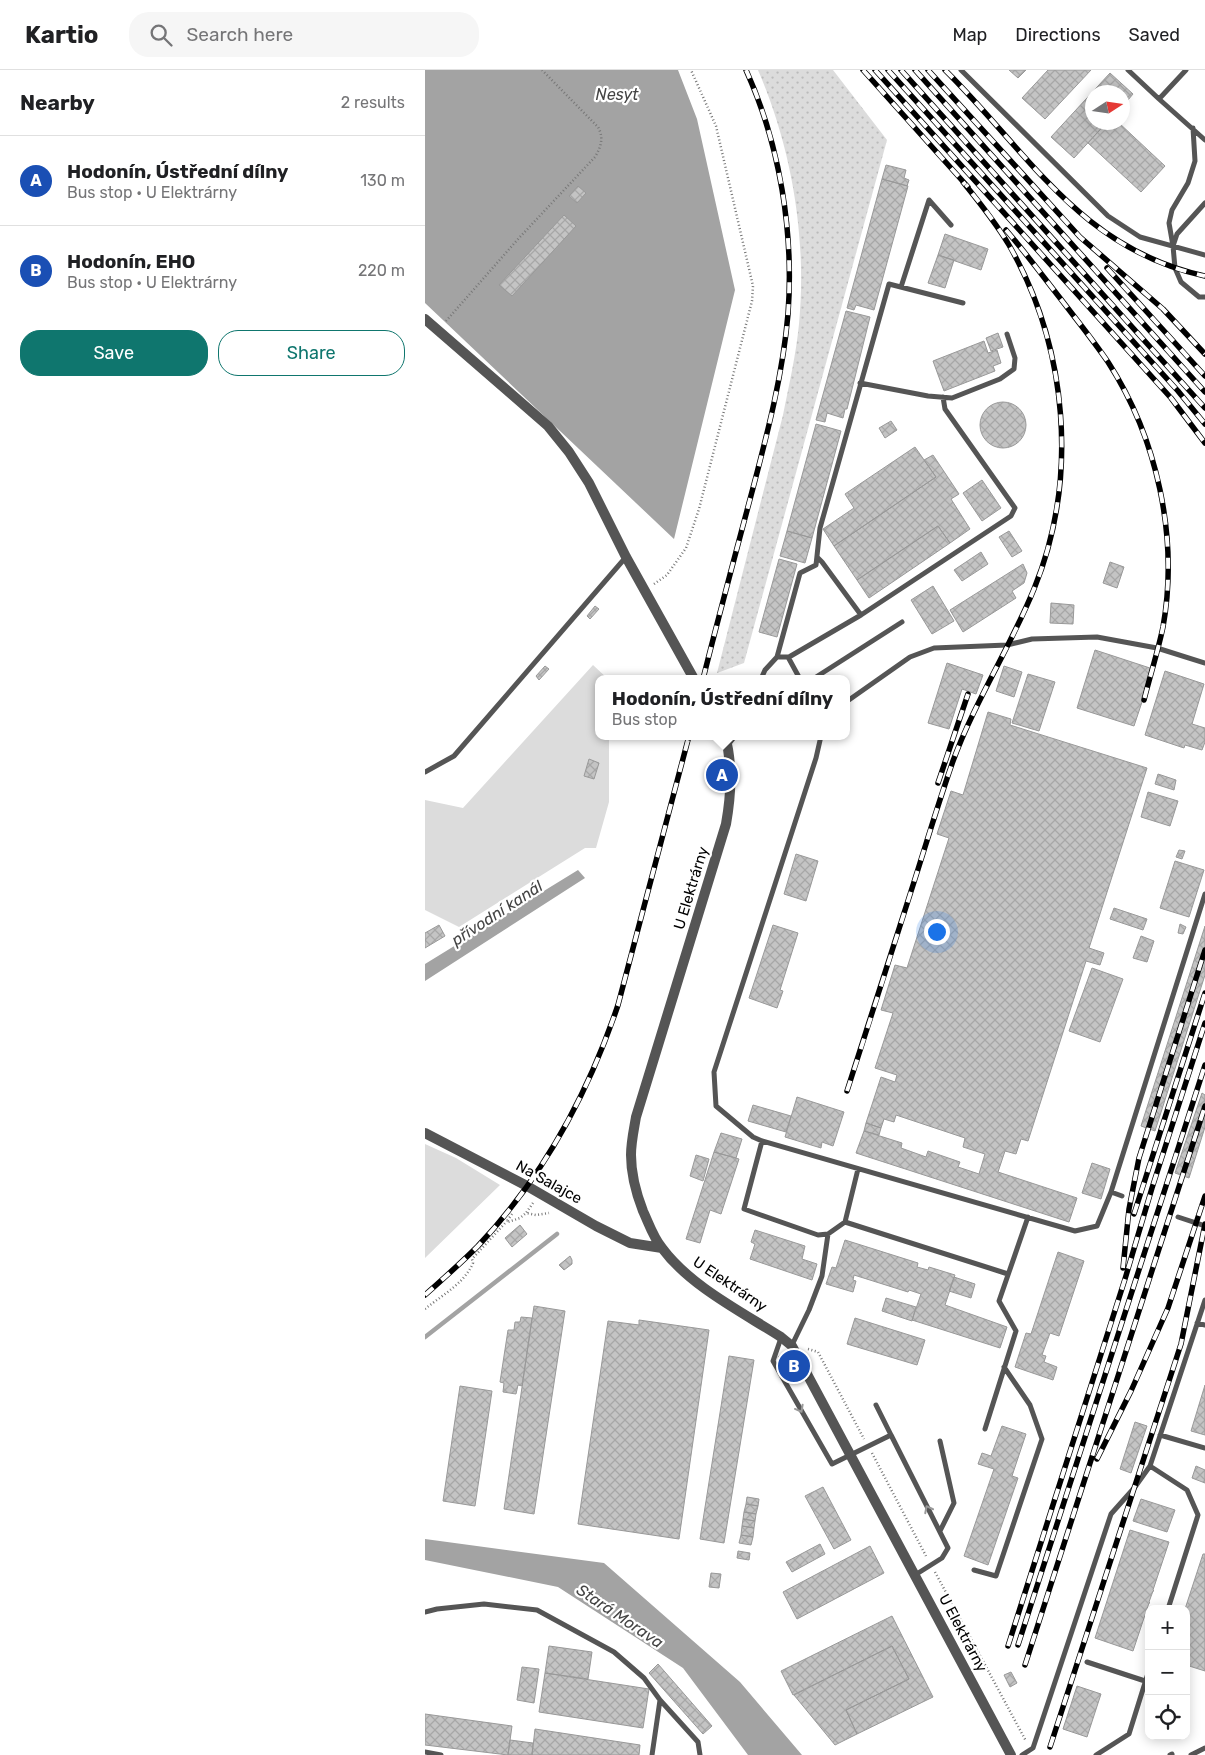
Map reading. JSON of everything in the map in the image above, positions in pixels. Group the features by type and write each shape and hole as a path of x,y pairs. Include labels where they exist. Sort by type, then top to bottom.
{"street":[{"path":"425,320 548,426 569,452 589,483 626,557 692,675"},
{"name":"U Elektrárny","path":"726,741 730,794 726,824 636,1117 631,1154 633,1179 653,1235 677,1266 695,1282 792,1346 1011,1755"},
{"name":"Na Salajce","path":"425,1133 540,1193 630,1243 662,1248"}],"lane":[{"path":"961,70 1108,216 1140,237 1205,255"},
{"path":"1127,70 1205,140"},
{"path":"1159,99 1186,70"},
{"path":"1193,128 1195,162 1188,183 1173,210 1169,223 1175,268 1181,282 1199,297 1205,297"},
{"path":"901,287 929,200 951,225"},
{"path":"1173,246 1177,234 1205,203"},
{"path":"763,675 777,657 800,573 816,565 820,528 889,284 963,303"},
{"path":"860,383 928,396 952,398 1001,378 1014,369 1015,358 1007,334"},
{"path":"777,657 788,657 861,615 1011,516 1015,508 945,409 943,397"},
{"path":"425,772 454,756 626,557"},
{"path":"817,558 822,562 861,615"},
{"path":"819,675 902,622"},
{"path":"850,699 911,658 935,648 1007,645 1032,639 1097,637 1157,648 1205,663"},
{"path":"788,657 798,675"},
{"path":"820,740 816,758 714,1072 716,1106 753,1137 762,1141 1075,1231 1097,1226 1111,1192 1205,894"},
{"path":"762,1141 744,1209 818,1235 828,1234 845,1222 858,1169"},
{"path":"1111,1192 1122,1196"},
{"path":"1178,1216 1205,1226"},
{"path":"985,1429 1016,1331 999,1302 1027,1217"},
{"path":"845,1222 1008,1274"},
{"path":"792,1346 823,1276 828,1234"},
{"path":"1022,1755 1033,1748 1111,1514 1135,1487 1150,1466 1205,1300"},
{"path":"1197,1323 1205,1325"},
{"path":"781,1337 773,1361 831,1464 891,1435"},
{"path":"974,1570 996,1576 1042,1439 1030,1405 1005,1367"},
{"path":"875,1405 948,1548 942,1558 915,1575"},
{"path":"1160,1435 1205,1448"},
{"path":"940,1441 954,1503 940,1531"},
{"path":"1150,1466 1187,1490 1198,1515 1169,1605"},
{"path":"425,1612 484,1604 537,1610 614,1652 644,1678 660,1700 698,1742 700,1755"},
{"path":"1087,1662 1145,1681 1129,1734 1096,1755"},
{"path":"653,1755 660,1700"},
{"path":"1191,1755 1205,1748"},
{"path":"425,1752 441,1755"}],"path":[{"path":"438,331 519,238 595,157 599,150 602,136 598,127 543,70"},
{"path":"645,591 667,576 686,548 704,490 752,301 753,286 716,126 691,70"},
{"path":"507,1221 510,1222 526,1213 540,1193"},
{"path":"526,1213 536,1215 552,1212 561,1206"},
{"path":"425,1309 457,1284 471,1267 472,1259 512,1214"},
{"path":"792,1346 818,1352 1031,1750"}],"shaded area":[{"path":"758,70 833,70 887,140 744,663 717,673 783,415 799,324 801,259 794,194 780,131"},
{"path":"593,665 604,675 595,675 595,740 609,740 609,802 596,848 585,848 459,927 425,910 425,800 463,808"},
{"path":"425,1144 456,1158 500,1185 425,1258"}],"water":[{"name":"Nesyt","path":"425,70 678,70 697,119 735,290 674,539 425,303"},
{"path":"578,870 585,878 425,981 425,964"},
{"name":"Stará Morava","path":"425,1539 604,1563 740,1682 802,1755 748,1755 683,1668 558,1587 425,1560"}],"building":[{"path":"1009,70 1026,70 1018,78"},
{"path":"1048,70 1091,70 1045,119 1022,98"},
{"path":"1110,73 1123,85 1099,85"},
{"path":"1085,100 1085,130 1100,130 1074,158 1051,137"},
{"path":"1100,130 1127,130 1165,166 1141,192 1088,143"},
{"path":"886,165 906,170 904,178 909,180 907,186 882,179"},
{"path":"882,179 908,186 874,310 856,305 854,310 847,308"},
{"path":"578,186 586,193 577,203 569,196"},
{"path":"564,215 576,226 512,296 499,285"},
{"path":"945,234 988,249 981,270 938,255"},
{"path":"938,255 954,260 945,288 928,283"},
{"path":"846,311 870,317 847,409 845,409 843,418 827,413 825,422 816,420"},
{"path":"998,333 1003,347 991,351 986,338"},
{"path":"984,341 988,353 997,350 1001,363 993,366 995,371 944,391 933,361"},
{"path":"1003,402 1016,406 1022,412 1026,425 1022,438 1016,444 1003,448 990,444 984,438 980,425 984,412 990,406"},
{"path":"891,421 897,430 885,438 879,428"},
{"path":"816,424 841,431 812,538 787,531"},
{"path":"915,447 936,477 834,546 823,529 854,508 845,494"},
{"path":"933,455 959,494 951,499 970,529 950,543 938,526 857,580 834,546 936,477 924,460"},
{"path":"982,480 1001,508 982,521 963,493"},
{"path":"938,526 950,543 869,598 857,580"},
{"path":"787,531 812,538 805,563 780,556"},
{"path":"1009,531 1022,551 1012,557 999,537"},
{"path":"981,552 988,564 962,581 954,570"},
{"path":"779,559 797,564 777,637 759,632"},
{"path":"1110,562 1124,567 1117,588 1103,583"},
{"path":"1023,564 1027,573 1024,583 1012,591 1016,598 963,632 950,610"},
{"path":"933,586 954,621 932,634 911,600"},
{"path":"1051,603 1074,605 1073,624 1050,623"},
{"path":"595,606 599,609 590,619 587,616"},
{"path":"1095,650 1153,669 1134,726 1077,708"},
{"path":"947,663 983,675 976,694 962,689 949,729 928,723"},
{"path":"545,666 549,669 539,680 536,676"},
{"path":"1004,666 1022,672 1014,697 996,691"},
{"path":"1165,671 1204,684 1192,724 1205,728 1205,742 1202,750 1185,745 1184,748 1145,735"},
{"path":"1028,674 1055,682 1039,731 1012,723"},
{"path":"988,712 1011,719 1010,725 1147,768 1089,948 1104,953 1100,965 1086,961 1028,1141 1021,1139 1016,1154 1005,1151 998,1172 1077,1198 1069,1222 856,1153 864,1131 902,1143 901,1148 926,1157 928,1151 960,1162 958,1167 979,1174 985,1154 963,1147 965,1138 896,1115 894,1122 884,1119 881,1128 866,1123 881,1077 895,1082 897,1075 875,1068 893,1013 881,1010 895,965 907,968 949,838 937,834 951,791 963,795"},
{"path":"589,759 599,763 594,779 584,776"},
{"path":"716,766 721,766 721,775 715,775"},
{"path":"1158,774 1176,780 1174,790 1155,784"},
{"path":"1148,792 1178,801 1170,826 1141,817"},
{"path":"1179,850 1185,851 1182,859 1176,857"},
{"path":"796,854 818,861 806,901 784,894"},
{"path":"1175,861 1204,870 1189,917 1160,908"},
{"path":"1114,908 1147,919 1143,930 1110,919"},
{"path":"1180,924 1186,927 1183,934 1178,933"},
{"path":"439,925 445,936 425,948 425,933"},
{"path":"773,925 798,933 780,990 783,991 777,1008 749,998"},
{"path":"1205,926 1205,975 1155,1131 1141,1126"},
{"path":"1141,936 1154,941 1147,962 1133,958"},
{"path":"1092,968 1123,979 1100,1042 1069,1031"},
{"path":"1202,1093 1205,1095 1205,1127 1189,1178 1175,1173"},
{"path":"797,1097 844,1112 833,1146 822,1142 821,1148 785,1137"},
{"path":"753,1105 791,1116 786,1132 748,1121"},
{"path":"866,1123 881,1128 879,1135 864,1131"},
{"path":"721,1133 742,1139 736,1158 714,1152"},
{"path":"714,1152 739,1159 721,1214 710,1210 700,1243 686,1239"},
{"path":"696,1155 709,1159 703,1181 690,1176"},
{"path":"1092,1163 1110,1169 1101,1199 1082,1193"},
{"path":"520,1225 527,1234 512,1247 505,1238"},
{"path":"755,1230 805,1246 802,1259 817,1264 812,1280 750,1259 755,1244 751,1242"},
{"path":"845,1240 918,1263 917,1267 928,1270 929,1267 955,1275 945,1305 1007,1327 1000,1348 912,1320 921,1294 909,1290 908,1292 854,1275 853,1280 856,1281 853,1292 826,1284 832,1267 836,1268"},
{"path":"1058,1252 1084,1261 1059,1336 1050,1333 1042,1355 1046,1356 1044,1362 1057,1367 1053,1380 1015,1367 1026,1333 1031,1334"},
{"path":"570,1256 572,1264 564,1270 559,1265"},
{"path":"954,1277 975,1284 971,1298 949,1291"},
{"path":"886,1298 916,1307 912,1321 882,1311"},
{"path":"534,1306 565,1311 534,1514 504,1509"},
{"path":"521,1317 532,1318 522,1386 518,1385 516,1394 503,1392 504,1383 500,1382 508,1330 514,1330 515,1322 520,1322"},
{"path":"855,1318 925,1340 917,1365 847,1344"},
{"path":"639,1320 709,1330 679,1539 578,1524 608,1321 639,1325"},
{"path":"782,1354 793,1368 789,1371 778,1357"},
{"path":"729,1356 754,1360 724,1543 700,1539"},
{"path":"1205,1385 1205,1435 1191,1431"},
{"path":"460,1386 492,1391 475,1506 443,1501"},
{"path":"1135,1422 1147,1426 1131,1473 1120,1469"},
{"path":"1002,1426 1026,1434 1012,1476 1018,1478 988,1565 964,1556 994,1469 978,1464 982,1453 991,1456"},
{"path":"1196,1466 1205,1470 1205,1483 1192,1478"},
{"path":"823,1487 851,1540 834,1549 805,1496"},
{"path":"747,1497 759,1499 758,1506 746,1504"},
{"path":"1141,1499 1175,1510 1167,1532 1133,1521"},
{"path":"746,1504 758,1506 756,1514 744,1512"},
{"path":"744,1512 756,1514 755,1521 743,1519"},
{"path":"743,1519 755,1521 754,1528 742,1526"},
{"path":"742,1526 754,1528 753,1537 741,1535"},
{"path":"1130,1530 1169,1542 1150,1603 1145,1605 1145,1615 1133,1651 1095,1638"},
{"path":"741,1535 753,1537 751,1545 739,1543"},
{"path":"820,1544 825,1554 792,1572 786,1562"},
{"path":"870,1546 884,1573 797,1619 783,1592"},
{"path":"738,1551 750,1553 749,1560 737,1558"},
{"path":"1203,1554 1205,1554 1205,1671 1190,1666 1190,1605 1186,1605"},
{"path":"711,1573 721,1574 719,1588 709,1587"},
{"path":"892,1616 933,1697 857,1734 846,1710 909,1679 892,1646 793,1695 781,1671"},
{"path":"549,1646 592,1652 588,1679 545,1673"},
{"path":"892,1646 909,1679 846,1710 857,1734 835,1745 794,1695"},
{"path":"658,1664 712,1726 703,1734 649,1673"},
{"path":"522,1667 539,1669 534,1703 517,1700"},
{"path":"1011,1672 1017,1683 1010,1687 1004,1675"},
{"path":"545,1673 649,1689 643,1728 539,1712"},
{"path":"1077,1686 1101,1694 1087,1737 1063,1729"},
{"path":"425,1714 512,1726 508,1755 425,1745"},
{"path":"535,1729 640,1745 639,1755 532,1755"},
{"path":"510,1740 533,1743 532,1755 508,1755"}],"waterway":[{"path":"425,1337 557,1234"}],"railway":[{"path":"704,675 759,467 779,380 788,314 789,252 782,189 768,128 746,70"},
{"path":"863,70 968,187"},
{"path":"875,70 1171,398 1205,443"},
{"path":"888,70 1178,391 1205,424"},
{"path":"901,70 1205,408"},
{"path":"915,70 1205,392"},
{"path":"928,70 1080,237 1163,309 1205,354"},
{"path":"945,70 1031,165 1090,221 1123,244 1161,263 1205,276"},
{"path":"847,1091 953,761 972,717 1034,589 1048,547 1057,503 1061,459 1061,414 1055,370 1044,327 1029,285 1009,245 963,182"},
{"path":"1006,230 1108,362 1140,423 1151,456 1160,489 1166,524 1168,558 1167,593 1163,627 1144,700"},
{"path":"1107,268 1205,376"},
{"path":"938,783 968,694"},
{"path":"425,1295 478,1246 523,1192 561,1133 593,1071 618,1005 688,740"},
{"path":"1123,1268 1129,1209 1139,1158 1205,950"},
{"path":"1134,1214 1205,993"},
{"path":"1008,1646 1205,1023"},
{"path":"1018,1645 1205,1065"},
{"path":"1025,1665 1205,1106"},
{"path":"1097,1459 1131,1391 1168,1308 1205,1196"},
{"path":"1050,1747 1181,1344 1205,1224"}],"place":[{"name":"Hodonín, Ústřední dílny","path":"722,775"},
{"name":"Hodonín, EHO","path":"794,1366"}],"water label":[{"name":"přívodní kanál","path":"497,913"}]}
